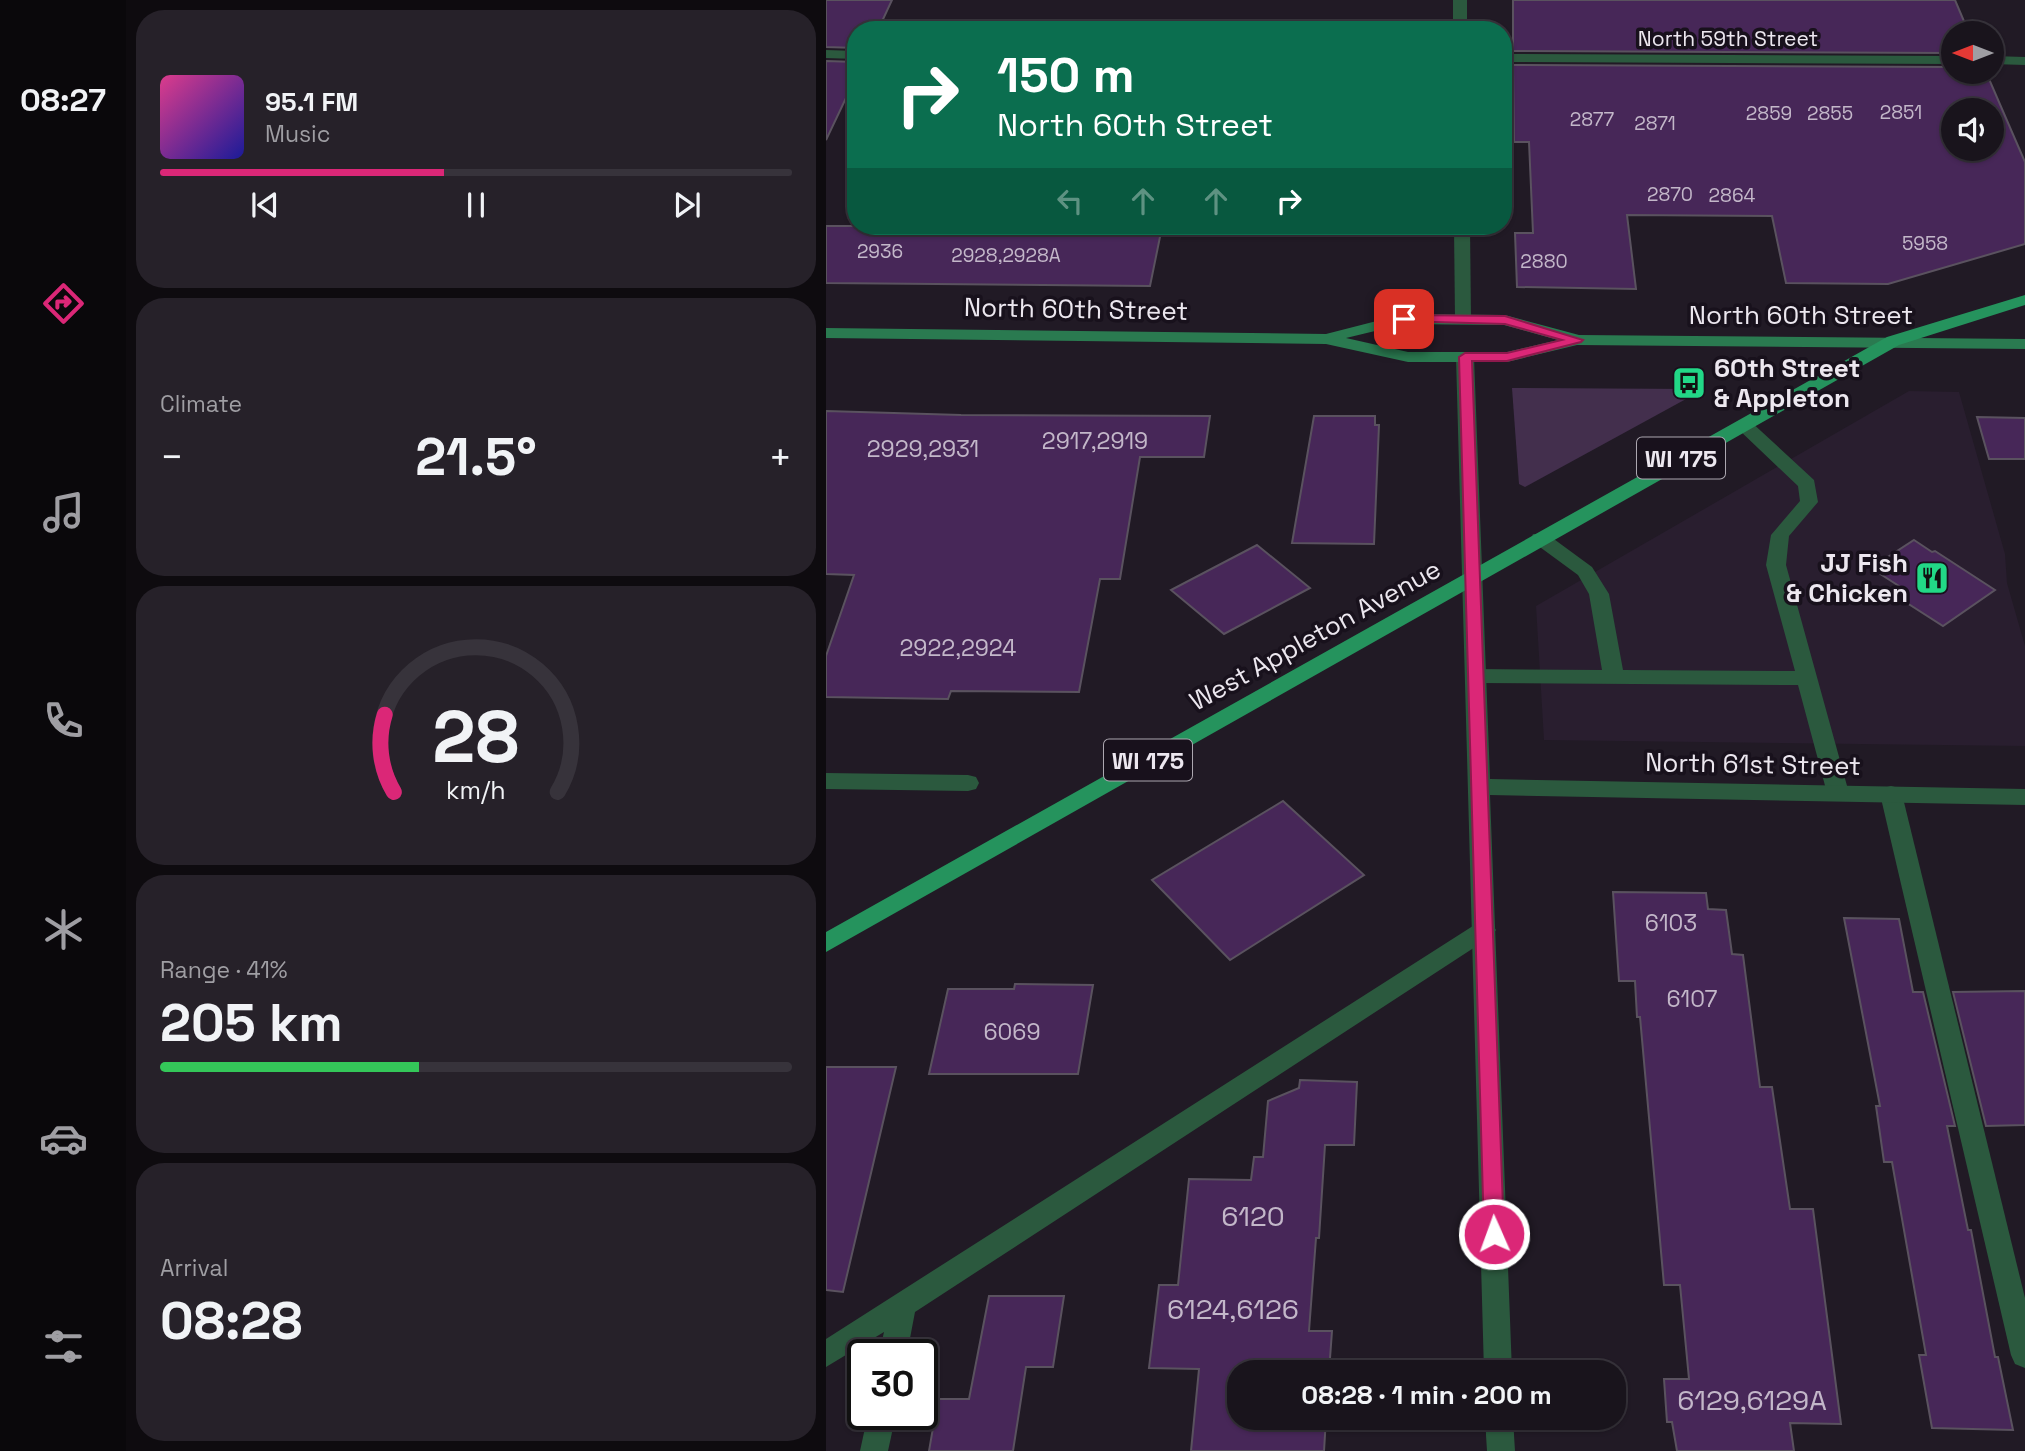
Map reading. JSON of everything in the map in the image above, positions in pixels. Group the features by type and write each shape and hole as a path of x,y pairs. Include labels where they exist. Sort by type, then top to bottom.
{"main road":[{"name":"West Appleton Avenue","path":"826,943 1893,341 2025,300"},
{"name":"North 60th Street","path":"1326,338 1404,319 1463,319 1505,320 1577,340"},
{"name":"North 60th Street","path":"826,333 1326,338 1408,357 1507,357 1577,340 2025,344"}],"street":[{"path":"1460,0 1460,21"},
{"path":"826,54 847,54"},
{"name":"North 59th Street","path":"1512,58 1941,60"},
{"path":"2004,60 2025,61"},
{"path":"1462,235 1463,319"},
{"path":"1465,357 1498,1360"},
{"path":"1743,424 1807,484 1809,502 1780,535 1776,565 1838,793"},
{"path":"1540,538 1585,571 1599,594 1614,677"},
{"path":"1475,676 1807,678"},
{"path":"826,781 968,783"},
{"name":"North 61st Street","path":"1479,787 2025,797"},
{"path":"1891,794 2025,1355"},
{"path":"826,1354 1484,930"},
{"path":"896,1339 903,1304"},
{"path":"874,1451 879,1430"},
{"path":"1500,1430 1501,1451"}],"shaded area":[{"path":"1512,388 1691,389 1697,393 1525,487 1519,484"},
{"path":"1909,391 1959,392 2005,554 2007,583 2025,646 2025,746 1544,740 1536,606"}],"building":[{"path":"826,0 892,0 882,21 847,21 847,48 826,47"},
{"path":"1513,0 1955,0 1964,21 1941,21 1941,53 1513,51"},
{"path":"826,61 847,62 847,96 826,140"},
{"path":"1513,65 1941,67 1941,84 1991,84 1997,98 1941,98 1941,161 2004,161 2004,114 2025,162 2025,244 1888,284 1786,283 1772,216 1627,215 1636,289 1517,287 1515,233 1533,233 1529,142 1514,142"},
{"path":"826,226 847,226 847,235 1160,235 1150,286 826,283"},
{"path":"826,411 961,415 1210,416 1204,457 1140,457 1120,579 1100,579 1079,692 951,691 948,699 826,697 826,656 854,575 826,574"},
{"path":"1314,416 1375,416 1375,425 1379,425 1374,544 1292,543"},
{"path":"1977,417 2025,418 2025,459 1989,459"},
{"name":"JJ Fish & Chicken","path":"1914,540 1995,590 1943,626 1893,594 1902,588 1871,568"},
{"path":"1257,545 1310,588 1224,634 1171,590"},
{"path":"1283,801 1364,875 1230,960 1152,880"},
{"path":"1613,892 1706,893 1708,909 1726,910 1732,954 1743,955 1760,1087 1772,1087 1790,1209 1813,1209 1841,1424 1790,1423 1794,1451 1677,1451 1672,1422 1667,1422 1664,1379 1689,1379 1680,1285 1664,1285 1640,1017 1637,1017 1635,981 1619,981"},
{"path":"1844,918 1899,919 1913,992 1923,992 1955,1126 1947,1126 1968,1230 1971,1230 1995,1357 1998,1357 2013,1430 1932,1428 1919,1355 1926,1355 1892,1162 1884,1162 1876,1106 1880,1106"},
{"path":"1015,984 1093,985 1078,1074 929,1074 948,989 1014,989"},
{"path":"2025,991 2025,1125 1986,1126 1953,992"},
{"path":"826,1067 896,1067 843,1292 826,1290"},
{"path":"1300,1080 1357,1082 1354,1145 1325,1145 1309,1331 1332,1331 1330,1360 1227,1360 1227,1430 1325,1430 1324,1451 1191,1451 1199,1369 1149,1368 1159,1285 1178,1285 1189,1179 1251,1180 1254,1157 1263,1157 1268,1101 1299,1088"},
{"path":"989,1296 1064,1296 1053,1367 1026,1367 1013,1451 929,1451 933,1430 938,1430 938,1399 969,1399"}],"place":[{"name":"60th Street & Appleton","path":"1689,383"},
{"name":"JJ Fish & Chicken","path":"1932,578"}],"route":[{"path":"1404,319 1505,320 1577,340 1507,357 1465,357 1494,1234"}]}
